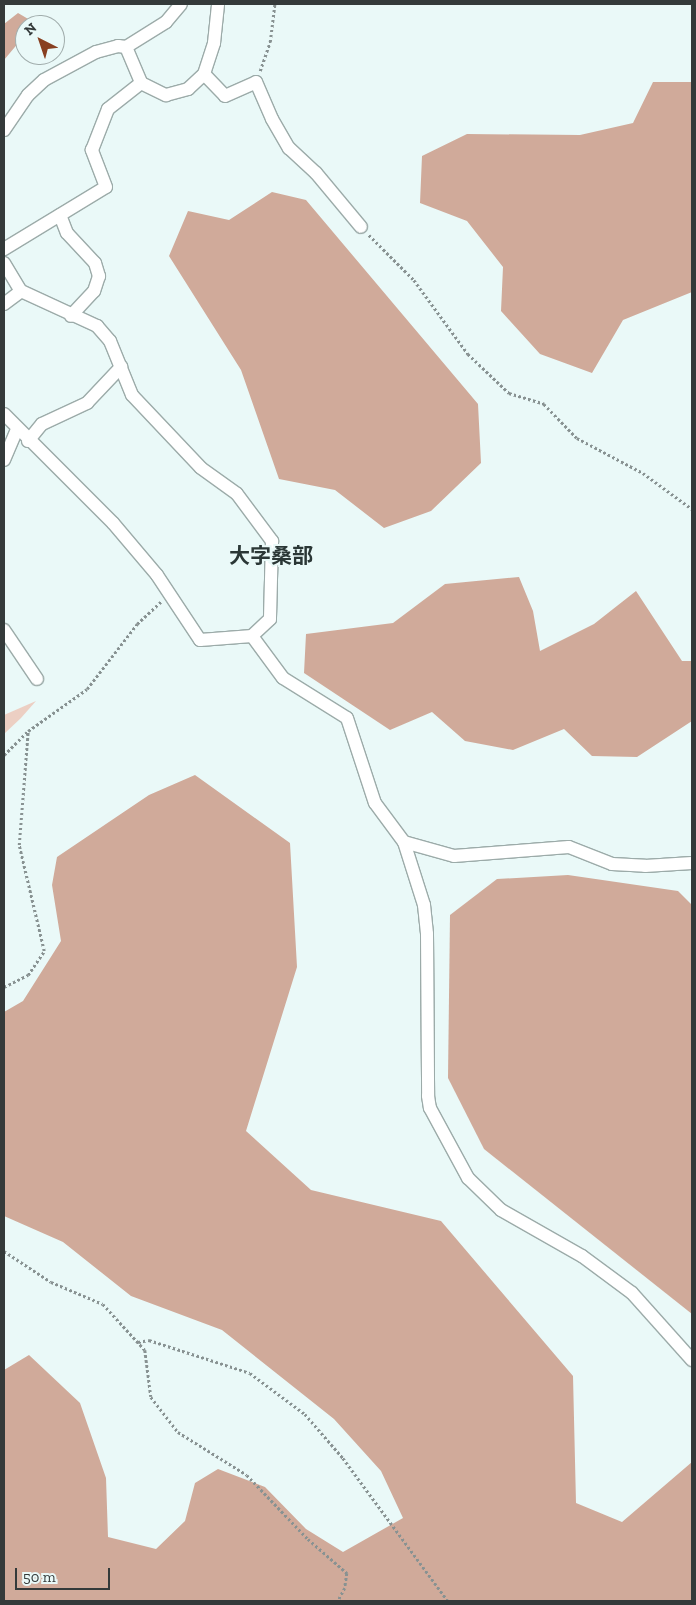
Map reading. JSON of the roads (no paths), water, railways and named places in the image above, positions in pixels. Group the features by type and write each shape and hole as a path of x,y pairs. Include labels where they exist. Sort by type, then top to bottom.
{"street":[{"path":"4,130 28,95 44,80 96,52 126,47 166,22 181,4"},
{"path":"126,47 141,83 166,95 188,89 204,74 214,43 218,4"},
{"path":"204,74 224,96 256,82 272,119 289,148 316,173 361,227"},
{"path":"4,249 106,187 92,150 108,109 141,83"},
{"path":"60,215 68,233 95,263 100,276 94,291 71,316"},
{"path":"4,263 21,291 71,316 97,326 110,341 132,394 200,468 238,494 272,541 270,619 252,636 200,640 170,594 113,523 28,441 4,414"},
{"path":"4,304 21,291"},
{"path":"28,441 42,424 87,403 121,367"},
{"path":"4,460 17,430"},
{"path":"5,634 37,679"},
{"path":"252,636 283,678 347,718 375,803 404,842 424,905 427,934 428,1096 430,1108 468,1178 501,1210 582,1256 632,1293 692,1360"},
{"path":"404,842 454,856 569,847 612,864 644,866 692,864"}],"district":[{"name":"大字桑部","path":"271,556"}]}
